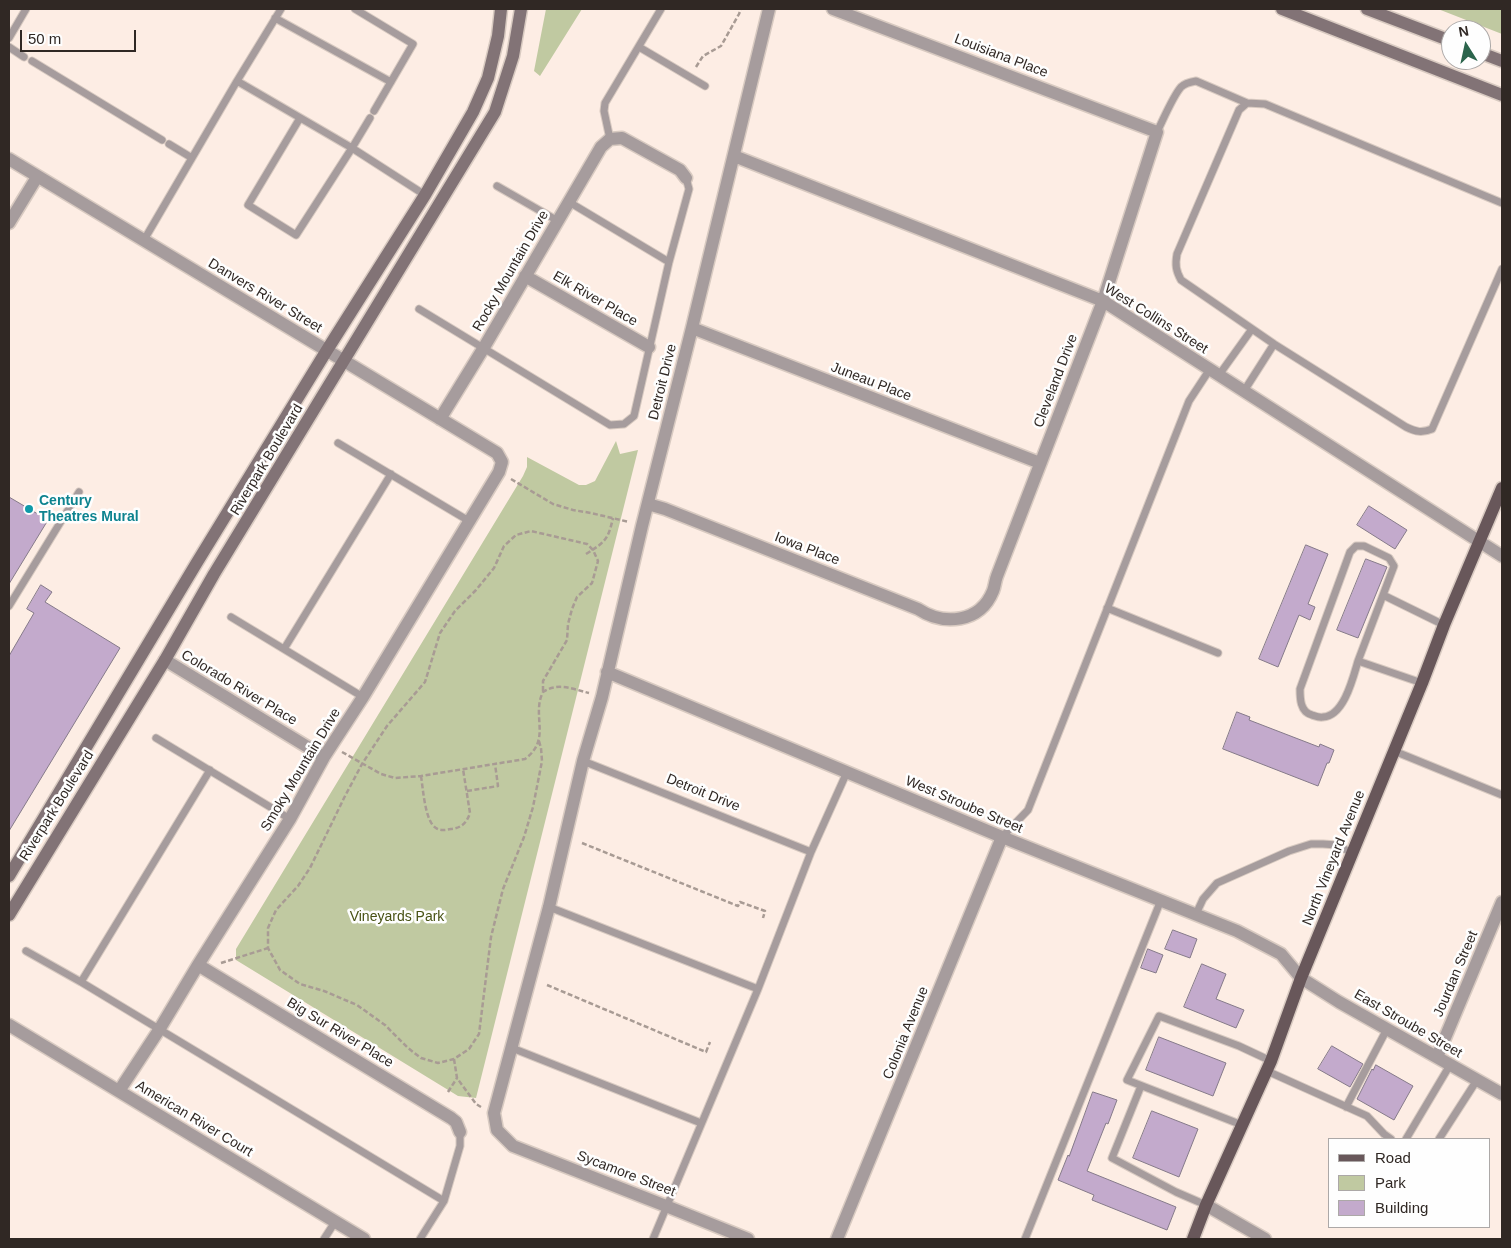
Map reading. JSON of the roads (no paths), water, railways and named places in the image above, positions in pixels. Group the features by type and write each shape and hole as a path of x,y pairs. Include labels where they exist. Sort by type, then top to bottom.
{"main road":[{"name":"North Vineyard Avenue","path":"1193,1239 1206,1205 1269,1066 1301,978 1444,625 1502,488"}],"street":[{"name":"Riverpark Boulevard","path":"9,876 326,350 425,195 473,112 488,78 498,36 501,9"},
{"name":"Riverpark Boulevard","path":"9,914 165,660 214,574 495,112 513,56 521,9"},
{"name":"Detroit Drive","path":"497,1130 494,1113 549,907 583,761 602,697 606,672 769,9"},
{"name":"Louisiana Place","path":"833,9 1158,132"},
{"path":"1282,9 1502,95"},
{"path":"1367,9 1441,37"},
{"name":"Cleveland Drive","path":"954,619 962,619 975,613 993,591 997,576 1103,301 1158,132"},
{"path":"610,139 622,138 680,170 686,178"},
{"name":"Rocky Mountain Drive","path":"440,420 601,147 610,139"},
{"name":"West Collins Street","path":"734,156 1103,301 1502,556"},
{"name":"Danvers River Street","path":"9,159 497,453 501,467"},
{"path":"9,223 37,176"},
{"name":"Elk River Place","path":"525,276 649,347"},
{"name":"Juneau Place","path":"692,328 1040,464"},
{"name":"Smoky Mountain Drive","path":"119,1091 160,1030 198,965 290,819 328,752 501,467"},
{"name":"Iowa Place","path":"648,504 665,509 934,617 948,620 954,619"},
{"name":"Colorado River Place","path":"165,660 328,752"},
{"name":"West Stroube Street","path":"606,672 1002,837 1237,931 1281,954 1301,978"},
{"name":"Colonia Avenue","path":"837,1239 1002,837"},
{"name":"Jourdan Street","path":"1438,1057 1502,902"},
{"name":"Big Sur River Place","path":"198,965 451,1118 456,1122 460,1132"},
{"name":"East Stroube Street","path":"1301,978 1502,1094"},
{"name":"American River Court","path":"9,1024 364,1239"},
{"name":"Sycamore Street","path":"497,1130 513,1146 748,1239"},
{"path":"1206,1205 1265,1239"}],"lane":[{"path":"9,38 26,9"},
{"path":"144,240 281,9"},
{"path":"356,9 413,44 374,111"},
{"path":"610,139 604,111 605,103 662,9"},
{"path":"275,18 391,82"},
{"path":"9,47 24,57"},
{"path":"639,47 705,86"},
{"path":"32,61 192,158"},
{"path":"237,81 352,148 425,195"},
{"path":"1158,132 1181,87 1188,82 1196,81 1247,103 1265,104 1502,203"},
{"path":"1247,103 1239,110 1177,254 1176,271 1181,280 1274,344 1406,428 1415,432 1424,432 1432,429 1502,269"},
{"path":"300,118 248,205 296,235 370,118"},
{"path":"419,309 610,425 624,424 634,416 669,262 689,189 686,178"},
{"path":"497,186 558,220"},
{"path":"569,202 669,262"},
{"path":"1002,837 1028,810 1189,401 1252,328"},
{"path":"1244,391 1274,344"},
{"path":"338,443 469,521"},
{"path":"284,649 391,474"},
{"path":"9,606 79,492"},
{"path":"1356,546 1364,546 1390,558 1394,566 1358,661 1347,696 1332,714 1322,718 1308,714 1301,704 1300,689 1350,552 1356,546"},
{"path":"1383,595 1444,625"},
{"path":"1107,608 1218,653"},
{"path":"231,617 363,697"},
{"path":"1358,661 1422,683"},
{"path":"156,738 290,819"},
{"path":"1394,750 1502,795"},
{"name":"Detroit Drive","path":"583,761 811,852"},
{"path":"80,982 210,770"},
{"path":"654,1239 666,1206 758,990 811,852 848,772"},
{"path":"1196,914 1204,899 1217,883 1289,851 1311,844 1323,844 1337,845 1352,853"},
{"path":"1024,1239 1161,900"},
{"path":"549,907 758,990"},
{"path":"26,951 444,1201"},
{"path":"1242,1125 1127,1080 1159,1016 1239,1046 1269,1066 1367,1116 1390,1138"},
{"path":"1346,1106 1387,1029"},
{"path":"512,1048 701,1123"},
{"path":"1407,1138 1450,1065"},
{"path":"1440,1138 1477,1080"},
{"path":"1142,1086 1112,1158 1176,1192 1206,1205"},
{"path":"420,1239 444,1201 460,1146 460,1132"},
{"path":"324,1239 335,1222"}],"place":[{"name":"Century Theatres Mural","path":"29,509"}],"park label":[{"name":"Vineyards Park","path":"397,917"}]}
